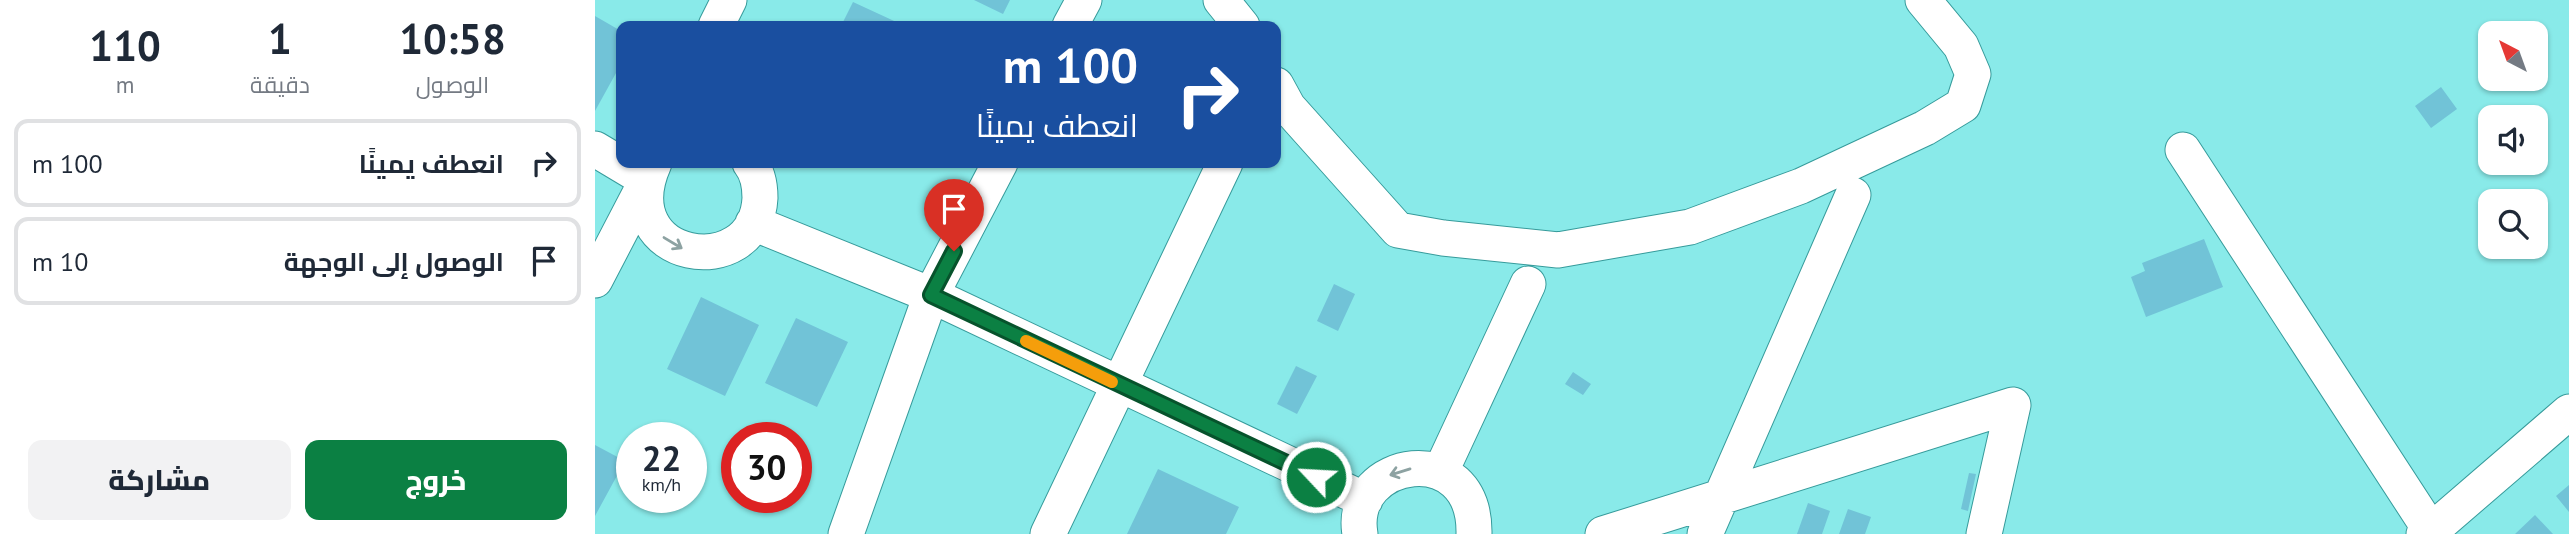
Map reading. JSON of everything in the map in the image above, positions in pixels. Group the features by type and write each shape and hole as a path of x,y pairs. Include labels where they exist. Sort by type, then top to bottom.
{"street":[{"path":"718,21 729,0"},
{"path":"1073,21 1084,0"},
{"path":"1221,0 1238,21"},
{"path":"1281,94 1288,107 1398,230 1443,238 1559,250 1690,227 1801,186 1925,128 1963,105 1973,74 1961,46 1923,0"},
{"path":"595,149 616,158"},
{"path":"2183,150 2428,533 2569,412"},
{"path":"651,172 645,199 649,217 658,233 672,245 708,253 726,248 741,238 753,223 759,206 760,186 752,168"},
{"path":"846,534 931,295 997,168"},
{"path":"1048,534 1223,168"},
{"path":"595,280 651,172"},
{"path":"1705,534 1853,195"},
{"path":"753,223 931,295 1118,384 1363,517 1369,493 1383,479 1400,470 1420,468 1441,471 1456,482 1468,498 1474,517 1473,534"},
{"path":"1441,471 1528,284"},
{"path":"1602,534 2013,405 1984,534"}],"building":[{"path":"974,0 1010,0 1003,14"},
{"path":"853,2 894,21 844,21"},
{"path":"595,16 616,28 616,73 595,111"},
{"path":"2441,87 2457,109 2431,128 2415,106"},
{"path":"2204,239 2223,287 2146,317 2131,277 2145,271 2142,263"},
{"path":"1334,284 1355,294 1338,331 1317,321"},
{"path":"701,297 759,325 725,396 667,369"},
{"path":"796,318 848,342 817,407 765,383"},
{"path":"1296,366 1317,376 1297,414 1277,404"},
{"path":"1573,372 1591,384 1583,395 1565,384"},
{"path":"595,445 616,456 616,478 595,516"},
{"path":"1158,469 1239,507 1226,534 1127,534"},
{"path":"1969,473 1976,474 1968,511 1961,509"},
{"path":"2569,485 2569,512 2556,496"},
{"path":"1808,503 1830,511 1822,534 1797,534"},
{"path":"1848,509 1871,517 1865,534 1839,534"},
{"path":"2535,515 2553,534 2515,534"}],"slow traffic":[{"path":"1026,341 1112,382"}],"route":[{"path":"954,251 931,295 1316,477"}]}
